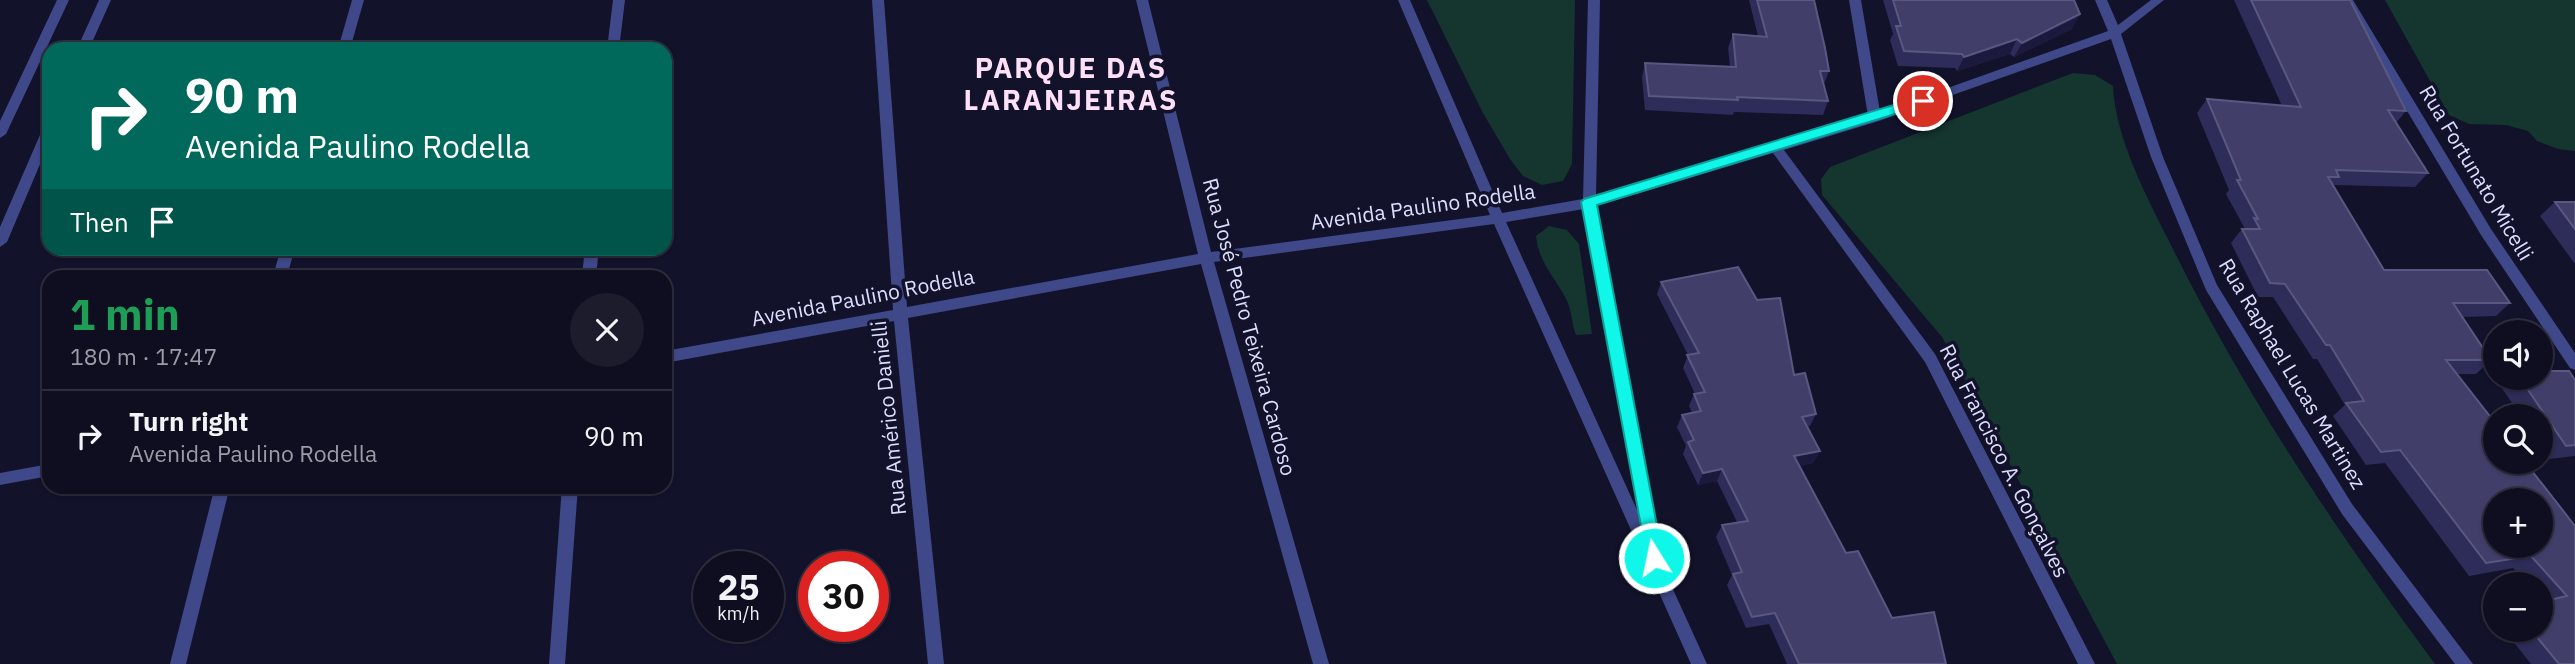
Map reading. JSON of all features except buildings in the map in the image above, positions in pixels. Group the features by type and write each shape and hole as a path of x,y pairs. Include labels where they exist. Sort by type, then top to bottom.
{"street":[{"path":"43,42 63,0"},
{"path":"86,42 104,0"},
{"path":"346,42 358,0"},
{"path":"614,42 619,0"},
{"name":"Rua Américo Danielli","path":"878,0 900,312 936,664"},
{"name":"Rua José Pedro Teixeira Cardoso","path":"1142,0 1206,258 1321,664"},
{"path":"1404,0 1498,219 1654,558 1699,664"},
{"path":"1594,0 1589,202 1654,558"},
{"path":"1855,0 1875,118"},
{"name":"Rua Raphael Lucas Martinez","path":"2101,0 2157,157 2211,286 2347,509 2465,664"},
{"name":"Avenida Paulino Rodella","path":"672,356 1206,258 1498,219 1589,202 1875,118 2115,33 2158,0"},
{"name":"Rua Fortunato Micelli","path":"2347,0 2486,232 2575,364"},
{"path":"0,134 42,45"},
{"path":"0,242 42,144"},
{"name":"Rua Francisco A. Gonçalves","path":"1776,148 1930,358 2087,664"},
{"path":"0,479 42,471"},
{"path":"178,664 221,494"},
{"path":"556,664 569,494"}],"green space":[{"path":"1427,0 1575,0 1572,164 1563,181 1542,185 1523,176 1510,159 1483,113"},
{"path":"2385,0 2575,0 2575,151 2558,149 2537,141 2528,131 2506,125 2469,124 2449,115"},
{"path":"2073,73 2095,75 2113,86 2119,125 2142,185 2228,352 2326,511 2435,664 2117,664 1942,337 1822,195 1821,179 1830,167"},
{"path":"1549,226 1567,230 1579,244 1592,334 1576,335 1567,301 1540,253 1536,236"}],"district":[{"name":"PARQUE DAS LARANJEIRAS","path":"1071,84"}],"route":[{"path":"1654,558 1589,202 1800,141 1923,101"}]}
